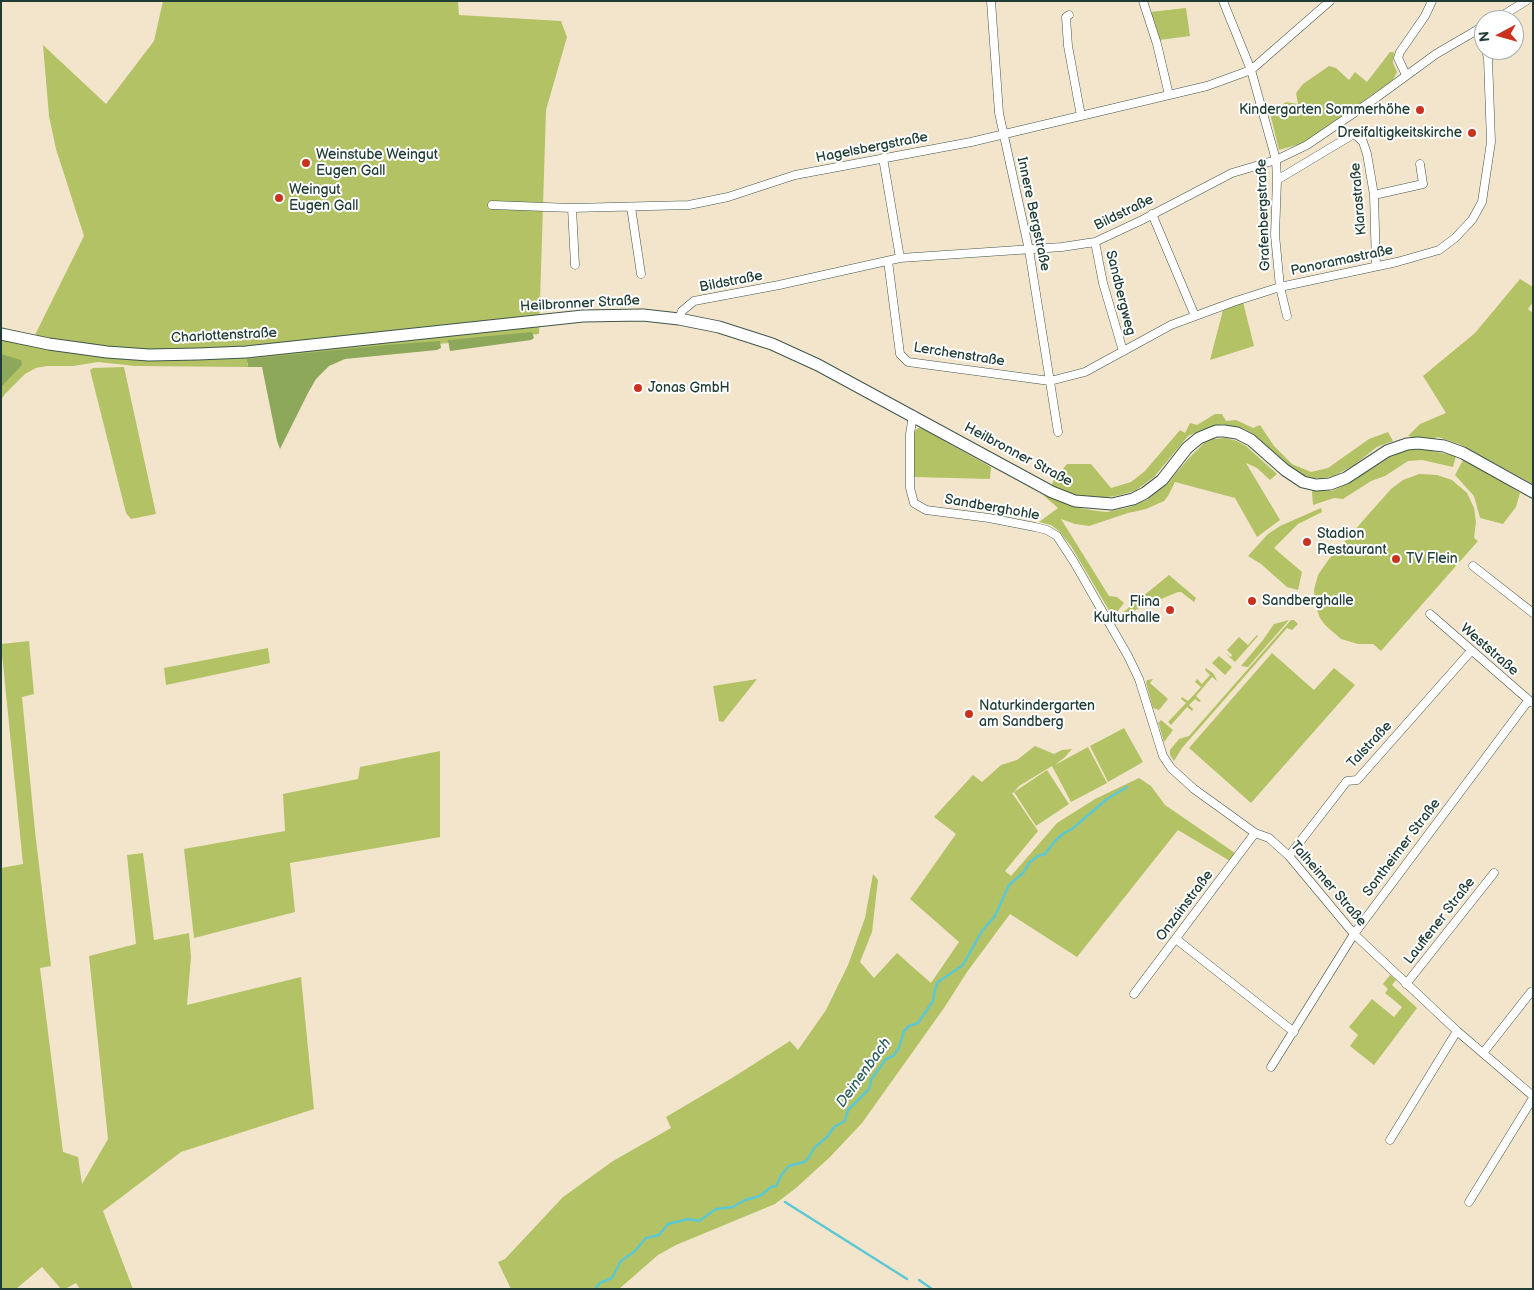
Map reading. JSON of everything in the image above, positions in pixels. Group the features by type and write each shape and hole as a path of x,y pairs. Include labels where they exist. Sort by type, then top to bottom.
{"main road":[{"name":"Heilbronner Straße","path":"449,329 583,316 635,315 680,319 742,333 772,344 818,365 1052,492 1075,501 1094,504 1112,504 1133,499 1146,493 1162,480 1187,448 1199,438 1216,431 1237,433 1251,440 1285,470 1303,482 1316,485 1330,484 1346,478 1387,451 1407,444 1418,443 1444,446 1463,453 1532,492"},
{"name":"Charlottenstraße","path":"1,334 42,343 107,352 198,354 246,352 449,329"}],"street":[{"name":"Innere Bergstraße","path":"991,1 999,113 1029,250 1058,432"},
{"path":"1144,1 1157,44 1169,95"},
{"name":"Grafenbergstraße","path":"1223,1 1251,70 1276,160 1276,235 1280,287 1286,316"},
{"path":"1251,70 1330,1"},
{"path":"1406,75 1398,58 1400,52 1425,16 1432,1"},
{"path":"1511,10 1526,1"},
{"path":"1069,15 1066,17 1068,46 1081,116"},
{"name":"Bildstraße","path":"680,319 682,311 694,302 900,258 1029,250 1095,242 1232,174 1276,160 1307,145 1436,54 1474,31"},
{"name":"Panoramastraße","path":"1050,381 1085,372 1171,325 1280,287 1397,262 1439,250 1455,238 1472,220 1482,202 1491,142 1488,60"},
{"name":"Hagelsbergstraße","path":"492,205 572,208 689,205 728,197 795,175 970,142 1207,86 1251,70"},
{"name":"Klarastraße","path":"1277,180 1352,135 1357,136 1363,142 1367,154 1374,196 1376,266"},
{"path":"883,158 900,258"},
{"path":"1374,196 1423,184 1420,164"},
{"path":"631,207 642,274"},
{"path":"572,208 575,265"},
{"path":"1152,214 1195,316"},
{"name":"Sandbergweg","path":"1095,242 1103,283 1123,351"},
{"name":"Lerchenstraße","path":"888,261 900,354 908,362 1050,381"},
{"name":"Sandberghohle","path":"913,415 910,434 910,479 914,503 926,510 989,518 1035,527 1047,530 1057,536 1128,656 1136,674"},
{"path":"1473,566 1533,613"},
{"name":"Weststraße","path":"1430,614 1530,702"},
{"name":"Talstraße","path":"1289,856 1347,781 1357,780 1471,651"},
{"name":"Talheimer Straße","path":"1136,674 1166,762 1194,789 1255,833 1269,838 1289,856 1354,934 1457,1031 1533,1097"},
{"name":"Sontheimer Straße","path":"1271,1067 1354,934 1530,702"},
{"name":"Onzainstraße","path":"1134,994 1255,833"},
{"name":"Lauffener Straße","path":"1406,984 1494,873"},
{"path":"1176,939 1294,1032"},
{"path":"1483,1053 1531,992"},
{"path":"1390,1140 1457,1031"},
{"path":"1469,1202 1533,1097"}],"green space":[{"path":"163,1 458,1 459,15 561,21 567,37 546,110 539,334 247,363 248,367 135,366 98,362 73,366 47,366 36,368 25,374 1,400 1,327 35,335 84,236 56,149 49,116 43,45 106,104 154,41"},
{"path":"1186,8 1190,36 1159,40 1150,12"},
{"path":"1390,52 1394,52 1393,63 1397,72 1393,80 1304,143 1279,150 1270,113 1286,102 1298,104 1296,93 1303,84 1329,66 1336,68 1349,80 1355,72 1367,82"},
{"path":"1520,279 1533,287 1533,302 1528,309 1533,313 1533,484 1459,444 1438,437 1426,441 1408,436 1420,424 1446,413 1423,376 1475,333"},
{"path":"1243,302 1254,346 1210,360 1223,310"},
{"path":"532,332 534,338 531,340 450,351 448,340"},
{"path":"440,341 441,348 437,350 345,359 329,366 316,379 280,449 262,367 248,367 247,359 386,345"},
{"path":"1,354 21,360 22,365 1,387"},
{"path":"124,367 156,514 131,519 126,513 90,370 93,368"},
{"path":"1215,414 1222,414 1226,421 1236,420 1253,428 1260,425 1274,446 1292,464 1311,472 1328,468 1369,439 1388,432 1393,441 1377,447 1354,465 1334,476 1313,478 1305,477 1294,470 1253,434 1244,429 1222,424 1188,436 1154,477 1135,491 1099,498 1076,495 1052,486 1053,481 1067,464 1091,464 1111,488 1131,482 1145,471 1180,430 1185,433 1190,423 1197,425"},
{"path":"918,428 991,467 990,479 914,477 914,432"},
{"path":"1225,438 1246,446 1277,474 1270,480 1257,468 1246,463 1280,520 1257,537 1235,498 1175,482 1164,501 1146,509 1089,526 1061,519 1109,596 1117,597 1124,603 1113,617 1071,546 1059,531 1051,525 1039,522 1058,508 1043,495 1079,508 1097,511 1107,512 1130,507 1148,499 1165,486 1204,443 1212,439"},
{"path":"1414,449 1456,456 1453,467 1422,460 1408,461 1343,499 1334,498 1313,505 1312,491 1332,491 1349,483 1401,450"},
{"path":"1463,460 1486,471 1520,493 1516,507 1503,524 1480,518 1474,496 1455,475"},
{"path":"1419,474 1437,475 1452,480 1467,493 1474,508 1476,522 1474,538 1478,541 1381,651 1373,644 1358,644 1341,639 1320,618 1315,604 1314,590 1318,575 1329,559 1391,489 1403,480"},
{"path":"1321,508 1322,512 1298,524 1274,548 1302,572 1298,590 1287,587 1261,564 1248,556 1268,534 1280,526"},
{"path":"1169,575 1196,598 1194,602 1181,592 1178,592 1137,609 1119,622 1116,618"},
{"path":"1289,620 1248,667 1241,666 1274,624"},
{"path":"1291,620 1298,624 1292,630 1287,628 1182,748 1174,761 1170,755 1170,750 1179,739 1189,736"},
{"path":"1257,635 1235,662 1225,653 1231,657 1232,655 1227,650 1239,637 1248,645"},
{"path":"29,641 34,694 22,697 51,966 40,968 63,1152 78,1157 82,1184 108,1139 89,956 136,944 127,855 143,853 154,940 189,933 191,957 187,1005 301,977 314,1109 181,1152 103,1211 133,1289 80,1289 76,1283 61,1289 42,1267 16,1289 1,1289 1,868 23,864 1,644"},
{"path":"268,648 270,663 166,685 164,668"},
{"path":"1272,653 1314,690 1334,668 1355,685 1251,803 1189,748"},
{"path":"1219,656 1232,667 1225,675 1212,663"},
{"path":"1206,668 1214,674 1217,681 1212,677 1196,696 1201,701 1199,702 1195,699 1189,705 1193,709 1192,711 1187,707 1171,725 1168,722 1186,703 1181,699 1182,697 1188,701 1201,687 1195,682 1197,679 1202,684 1210,675 1205,670"},
{"path":"757,679 723,722 719,721 713,686"},
{"path":"1153,679 1150,683 1168,699 1159,710 1153,708 1146,683 1147,680"},
{"path":"1161,720 1173,730 1164,742 1158,723"},
{"path":"1124,728 1143,762 1108,782 1090,746"},
{"path":"1035,746 1054,754 1062,750 1072,749 1055,765 1088,747 1107,783 1071,802 1052,766 1019,786 1012,793 1038,831 1005,871 1011,876 1057,823 1095,799 1139,778 1151,786 1165,805 1235,853 1230,861 1178,830 1077,957 1010,914 967,972 944,1008 862,1123 830,1157 775,1204 676,1245 658,1255 619,1289 511,1289 498,1262 505,1259 563,1197 613,1161 671,1128 666,1117 790,1041 798,1050 826,1010 848,965 865,918 873,874 878,880 872,932 860,962 874,978 897,953 931,983 959,942 910,899 956,834 934,817 973,775 982,782 1001,765 1017,760"},
{"path":"440,751 440,837 290,863 295,912 194,938 184,849 285,831 283,794 358,779 360,767"},
{"path":"1047,770 1069,804 1036,826 1014,792"},
{"path":"1390,975 1396,980 1392,985 1417,1008 1374,1065 1350,1046 1358,1035 1349,1027 1372,999 1394,1017 1402,1007 1385,993 1388,989 1383,984"}],"waterway":[{"name":"Deinenbach","path":"595,1289 600,1283 612,1278 621,1261 635,1251 646,1238 659,1235 668,1224 688,1219 699,1221 716,1209 733,1207 745,1200 760,1196 771,1187 776,1186 782,1174 789,1166 808,1159 814,1148 827,1137 834,1127 845,1121 848,1110 869,1089 871,1080 886,1059 893,1056 899,1048 904,1031 909,1026 918,1023 933,1001 938,982 963,965 982,931 995,916 1009,885 1023,873 1030,862 1038,856 1045,854 1064,833 1072,829 1107,799 1127,787"},
{"path":"785,1202 907,1279"},
{"path":"919,1280 932,1289"}],"place":[{"name":"Kindergarten Sommerhöhe","path":"1420,110"},
{"name":"Dreifaltigkeitskirche","path":"1472,133"},
{"name":"Weinstube Weingut Eugen Gall","path":"306,163"},
{"name":"Weingut Eugen Gall","path":"279,198"},
{"name":"Jonas GmbH","path":"638,388"},
{"name":"Stadion Restaurant","path":"1307,542"},
{"name":"TV Flein","path":"1396,559"},
{"name":"Sandberghalle","path":"1252,601"},
{"name":"Flina Kulturhalle","path":"1170,610"},
{"name":"Naturkindergarten am Sandberg","path":"969,714"}]}
